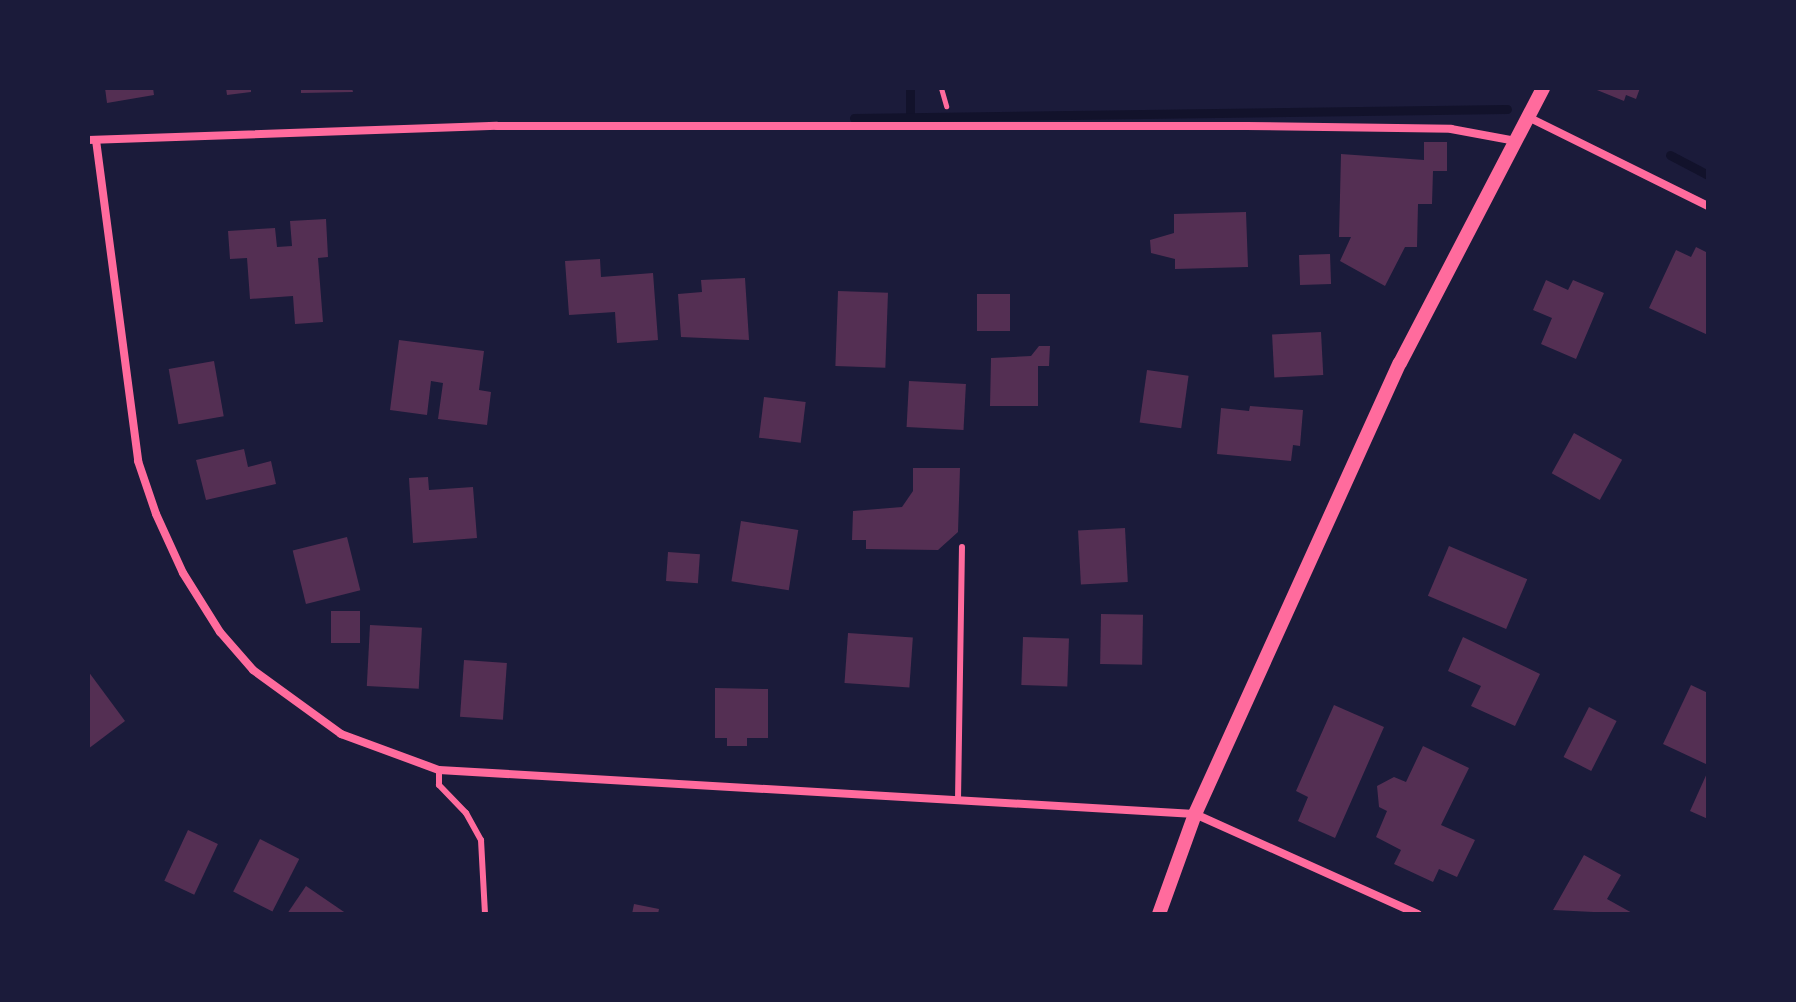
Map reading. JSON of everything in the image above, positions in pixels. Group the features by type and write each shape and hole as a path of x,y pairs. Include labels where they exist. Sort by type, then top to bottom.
{"street":[{"path":"1159,914 1195,814 1400,363 1543,88"},
{"path":"1528,117 1708,206"},
{"path":"1418,914 1195,814 439,770 341,734 253,670 220,632 183,573 138,461 92,140 497,126 1246,126 1451,129 1516,141"}],"lane":[{"path":"958,800 962,547"},
{"path":"439,770 439,785 466,813 481,840 485,914"}],"building":[{"path":"105,88 153,88 154,95 107,103"},
{"path":"226,88 251,88 251,92 227,95"},
{"path":"301,88 352,88 353,92 301,93"},
{"path":"1592,88 1640,88 1636,99 1626,95 1624,101"},
{"path":"1424,142 1447,142 1447,171 1433,171 1432,204 1418,204 1417,247 1405,247 1385,286 1340,261 1351,237 1339,237 1341,154 1424,160"},
{"path":"1246,212 1248,267 1175,269 1175,259 1151,253 1150,240 1174,233 1174,214"},
{"path":"326,219 328,257 318,258 323,322 295,324 293,296 250,299 247,258 230,259 228,231 275,228 277,247 292,246 290,221"},
{"path":"1696,247 1708,253 1708,335 1649,308 1676,250 1691,257"},
{"path":"1330,254 1331,284 1300,285 1299,255"},
{"path":"600,259 601,277 653,273 658,340 617,343 615,312 569,315 565,261"},
{"path":"745,278 749,340 681,337 678,294 702,292 701,280"},
{"path":"1546,280 1568,290 1573,280 1604,293 1576,359 1541,344 1552,318 1533,310"},
{"path":"838,291 888,293 885,368 835,366"},
{"path":"977,294 1010,294 1010,331 977,331"},
{"path":"1321,332 1323,375 1274,378 1272,335"},
{"path":"399,340 484,351 479,390 491,392 487,425 438,419 443,383 431,381 427,415 390,410"},
{"path":"1039,346 1050,346 1049,366 1038,366 1038,406 990,406 991,358 1031,356"},
{"path":"214,361 224,416 178,424 169,369"},
{"path":"1147,370 1189,376 1181,428 1140,422"},
{"path":"909,381 966,384 964,430 907,427"},
{"path":"764,397 806,402 801,443 759,438"},
{"path":"1250,406 1303,410 1300,446 1293,445 1291,461 1217,454 1221,408 1249,411"},
{"path":"1574,433 1622,460 1600,500 1552,473"},
{"path":"244,449 248,467 271,461 276,484 206,500 196,460"},
{"path":"913,468 960,468 958,532 938,550 866,549 866,540 852,540 853,511 902,507 913,491"},
{"path":"428,477 429,490 473,487 477,538 413,543 409,478"},
{"path":"741,521 798,530 789,590 731,581"},
{"path":"1125,528 1128,582 1081,584 1078,530"},
{"path":"347,537 360,590 306,604 293,551"},
{"path":"1449,546 1527,579 1506,629 1428,596"},
{"path":"668,552 700,554 698,583 666,581"},
{"path":"331,611 360,611 360,643 331,643"},
{"path":"1101,614 1143,615 1142,665 1100,664"},
{"path":"370,625 422,628 419,689 367,686"},
{"path":"848,633 913,638 909,687 845,683"},
{"path":"1023,637 1069,639 1067,687 1021,685"},
{"path":"1463,637 1540,674 1515,726 1471,706 1481,686 1448,671"},
{"path":"464,660 507,663 503,720 460,717"},
{"path":"88,671 125,721 88,749"},
{"path":"1691,685 1708,693 1708,765 1663,744"},
{"path":"715,688 768,689 768,738 747,738 747,746 727,746 727,738 715,738"},
{"path":"1334,705 1384,727 1335,838 1298,821 1308,797 1296,791"},
{"path":"1589,707 1617,721 1591,771 1564,757"},
{"path":"1423,746 1469,768 1441,825 1475,840 1457,877 1439,869 1433,882 1394,864 1401,850 1376,837 1387,811 1379,807 1377,786 1394,777 1406,782"},
{"path":"1708,771 1708,819 1690,811"},
{"path":"188,830 218,844 194,895 164,881"},
{"path":"260,839 299,859 272,912 233,892"},
{"path":"1584,855 1621,875 1607,899 1634,914 1553,910"},
{"path":"306,886 347,914 287,914"},
{"path":"634,904 659,909 658,914 632,914"}],"waterway":[{"path":"910,88 910,117"},
{"path":"854,118 1507,109"},
{"path":"1670,155 1708,175"}]}
